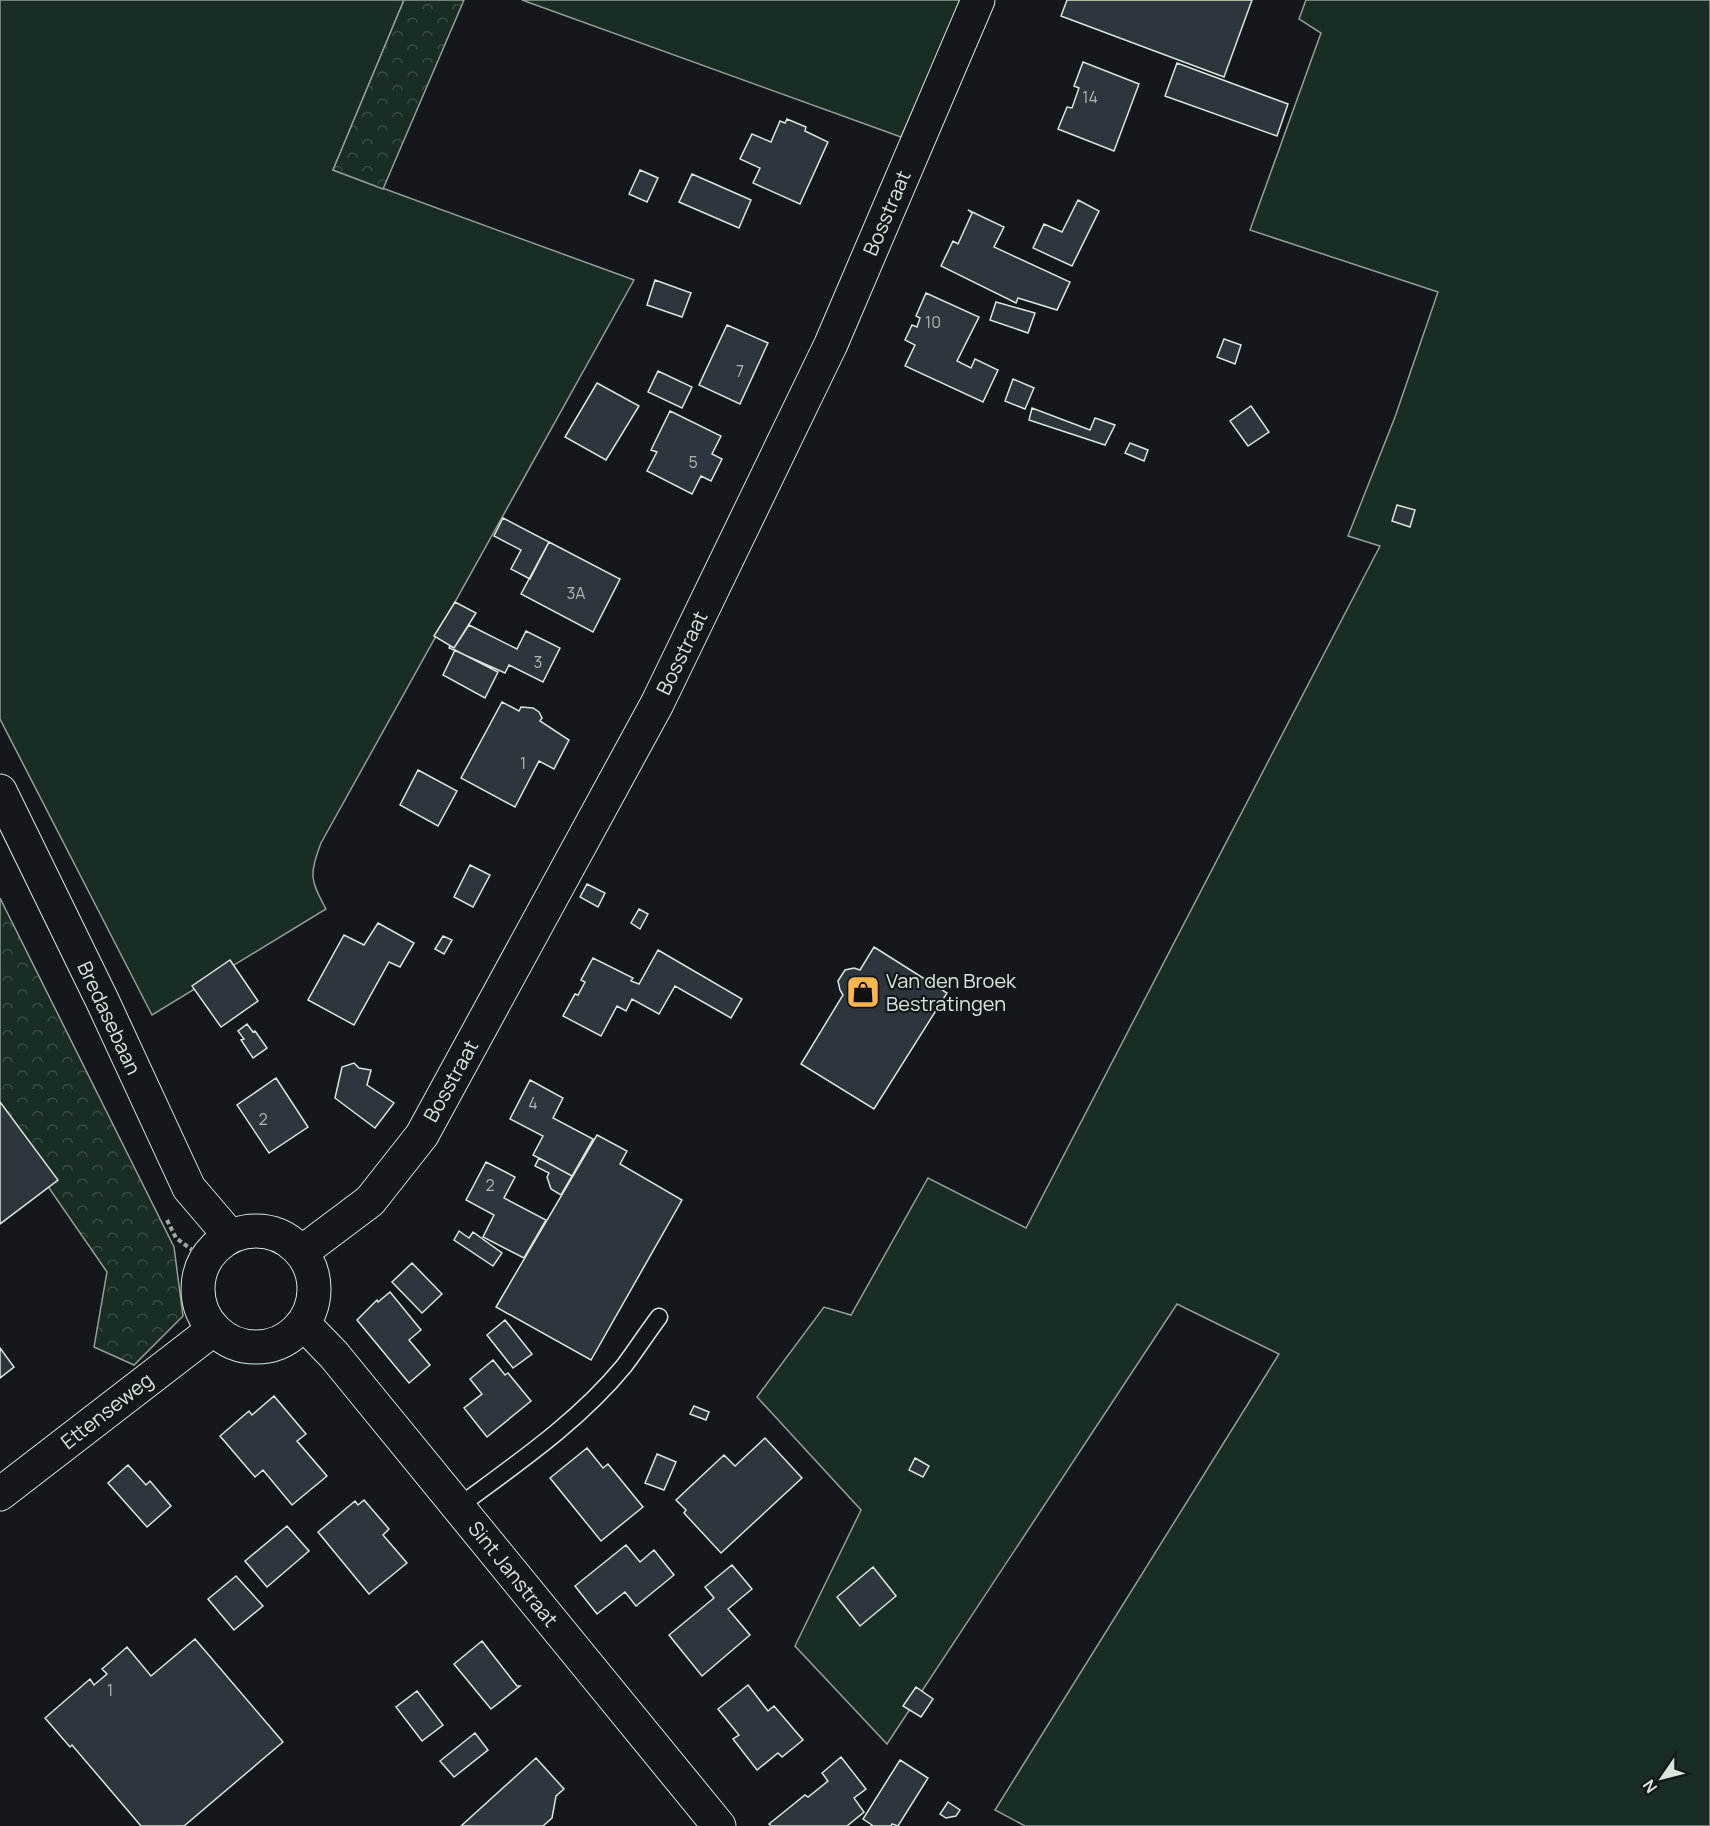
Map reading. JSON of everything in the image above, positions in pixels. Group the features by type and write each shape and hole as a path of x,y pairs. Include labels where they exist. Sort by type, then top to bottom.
{"street":[{"name":"Bosstraat","path":"302,1252 370,1201 422,1135 657,704 831,344 978,0"},
{"name":"Bredasebaan","path":"0,791 102,1000 189,1188 230,1236"},
{"path":"256,1230 281,1236 302,1252 313,1275 314,1300 304,1324 285,1340 263,1347 239,1345 226,1339 214,1329 201,1308 198,1284 205,1260 216,1246 230,1236 256,1230"},
{"name":"Sint Janstraat","path":"304,1324 334,1355 719,1826"},
{"name":"Ettenseweg","path":"0,1494 214,1329"}],"lane":[{"path":"458,1507 543,1443 591,1401 624,1366 659,1317"}],"green space":[{"path":"0,0 404,0 333,170 634,280 321,843 314,862 313,877 326,909 152,1015 0,719"},
{"path":"404,0 464,0 383,189 333,170"},
{"path":"522,0 962,0 901,137"},
{"path":"1306,0 1710,0 1710,1826 1025,1826 995,1810 1279,1354 1177,1304 887,1744 795,1646 861,1510 757,1397 824,1307 851,1315 928,1178 1026,1228 1380,546 1348,536 1395,417 1438,292 1250,230 1321,33 1299,19"},
{"path":"0,898 174,1247 183,1316 134,1365 94,1347 107,1272 0,1117"}],"building":[{"path":"1067,0 1252,0 1224,77 1061,16"},
{"path":"1083,62 1139,84 1114,151 1058,129 1067,107 1072,108 1079,88 1074,86"},
{"path":"1177,63 1288,104 1277,136 1165,96"},
{"path":"787,119 806,127 805,131 828,142 800,204 753,183 760,168 740,159 752,134 771,142 780,121 785,123"},
{"path":"640,170 658,178 647,202 629,194"},
{"path":"692,174 751,200 739,228 679,202"},
{"path":"1078,200 1099,211 1072,266 1033,248 1044,224 1062,232"},
{"path":"968,210 1004,227 994,247 1070,282 1057,310 1018,298 1016,303 941,266 953,241 958,244 972,213"},
{"path":"655,280 691,293 682,317 647,305"},
{"path":"926,293 979,317 957,361 971,368 975,359 998,370 983,402 905,366 915,345 905,340 912,325 917,327 920,318 916,316"},
{"path":"996,302 1035,313 1028,333 990,320"},
{"path":"727,325 768,343 740,404 699,385"},
{"path":"1224,339 1241,345 1235,364 1217,357"},
{"path":"658,371 692,387 682,408 648,392"},
{"path":"1013,379 1034,388 1025,409 1005,401"},
{"path":"597,383 639,406 606,460 565,437"},
{"path":"1251,406 1269,432 1248,446 1230,421"},
{"path":"1032,408 1090,430 1095,418 1115,425 1105,445 1029,420"},
{"path":"670,411 721,436 712,454 722,459 711,481 701,476 692,494 647,471 657,452 651,450"},
{"path":"1130,443 1148,450 1144,461 1125,453"},
{"path":"1397,505 1415,510 1410,527 1392,521"},
{"path":"503,518 549,542 530,579 511,569 521,550 494,536"},
{"path":"549,542 620,579 593,632 521,594"},
{"path":"455,602 476,613 454,648 434,636"},
{"path":"469,625 517,649 526,631 560,648 543,682 509,665 505,673 449,648 450,646 454,648"},
{"path":"455,650 498,672 485,698 443,675"},
{"path":"502,702 519,711 521,707 533,708 539,712 542,718 540,721 569,740 554,769 539,761 515,807 461,778"},
{"path":"418,770 457,791 438,826 400,805"},
{"path":"470,865 490,875 473,907 454,897"},
{"path":"587,884 605,893 598,907 580,897"},
{"path":"639,909 648,914 640,929 631,923"},
{"path":"378,923 414,943 400,967 389,962 354,1025 308,1000 344,935 364,945"},
{"path":"443,936 452,940 444,954 435,949"},
{"path":"874,947 947,993 874,1109 801,1064 843,995 838,981 845,970 854,968 860,970"},
{"path":"658,950 742,999 731,1018 675,986 659,1014 632,999 626,1011 617,1006 601,1036 563,1016 575,994 578,995 585,982 581,980 593,958 633,978 631,981 639,984"},
{"path":"230,960 258,1001 221,1027 192,986"},
{"path":"247,1024 267,1048 253,1058 238,1031"},
{"path":"354,1063 359,1068 371,1070 367,1085 394,1103 375,1128 335,1098 342,1067"},
{"path":"276,1078 308,1127 269,1153 237,1105"},
{"path":"530,1080 563,1098 553,1118 593,1139 572,1176 533,1155 543,1136 510,1119"},
{"path":"0,1102 58,1180 0,1224"},
{"path":"597,1135 627,1151 620,1164 682,1200 591,1360 496,1307"},
{"path":"539,1158 572,1176 561,1195 551,1189 547,1177 549,1173 535,1166"},
{"path":"486,1162 515,1177 504,1198 546,1220 524,1258 483,1237 494,1215 466,1200"},
{"path":"459,1231 469,1238 473,1232 502,1253 493,1266 454,1240"},
{"path":"412,1263 442,1294 422,1313 392,1282"},
{"path":"390,1292 421,1330 409,1340 430,1365 409,1383 357,1320 377,1300 378,1302"},
{"path":"505,1320 532,1354 513,1368 487,1335"},
{"path":"0,1348 14,1367 0,1378"},
{"path":"493,1360 505,1375 508,1373 531,1401 487,1437 464,1408 482,1394 470,1379"},
{"path":"274,1396 306,1434 297,1441 327,1476 292,1505 263,1470 255,1477 220,1436 249,1411 252,1415"},
{"path":"694,1406 709,1412 706,1420 690,1414"},
{"path":"765,1438 802,1478 721,1553 684,1513 686,1510 676,1500 724,1455 735,1466"},
{"path":"587,1448 603,1468 608,1464 643,1507 601,1541 550,1478"},
{"path":"657,1454 676,1462 664,1490 645,1483"},
{"path":"915,1458 929,1466 923,1477 909,1470"},
{"path":"128,1465 146,1485 150,1481 171,1506 147,1527 108,1483"},
{"path":"364,1500 389,1529 383,1535 407,1563 369,1594 318,1532 355,1501 358,1505"},
{"path":"287,1526 309,1551 267,1587 245,1561"},
{"path":"626,1545 640,1562 654,1550 674,1575 636,1606 625,1592 597,1614 575,1586"},
{"path":"732,1565 752,1589 728,1609 750,1635 702,1676 669,1635 714,1598 705,1587"},
{"path":"873,1567 896,1596 860,1626 837,1597"},
{"path":"236,1576 263,1606 234,1630 208,1599"},
{"path":"195,1639 283,1742 184,1826 141,1826 72,1745 70,1747 45,1718 90,1679 94,1685 107,1674 102,1669 127,1647 151,1676"},
{"path":"482,1641 517,1686 520,1686 491,1709 454,1664"},
{"path":"748,1685 768,1711 774,1706 803,1740 782,1757 778,1753 757,1770 733,1739 739,1735 718,1709"},
{"path":"916,1687 933,1699 921,1717 903,1706"},
{"path":"417,1691 443,1725 422,1741 396,1707"},
{"path":"475,1733 488,1750 454,1777 440,1761"},
{"path":"841,1757 866,1789 854,1798 864,1812 847,1826 771,1826 769,1824 805,1795 808,1797 828,1781 822,1773"},
{"path":"536,1758 564,1789 556,1796 552,1818 543,1826 461,1826"},
{"path":"900,1760 928,1778 898,1826 892,1824 891,1826 871,1826 863,1819"},
{"path":"948,1802 960,1810 956,1816 946,1818 940,1814"}],"place":[{"name":"Van den Broek Bestratingen","path":"863,992"}]}
